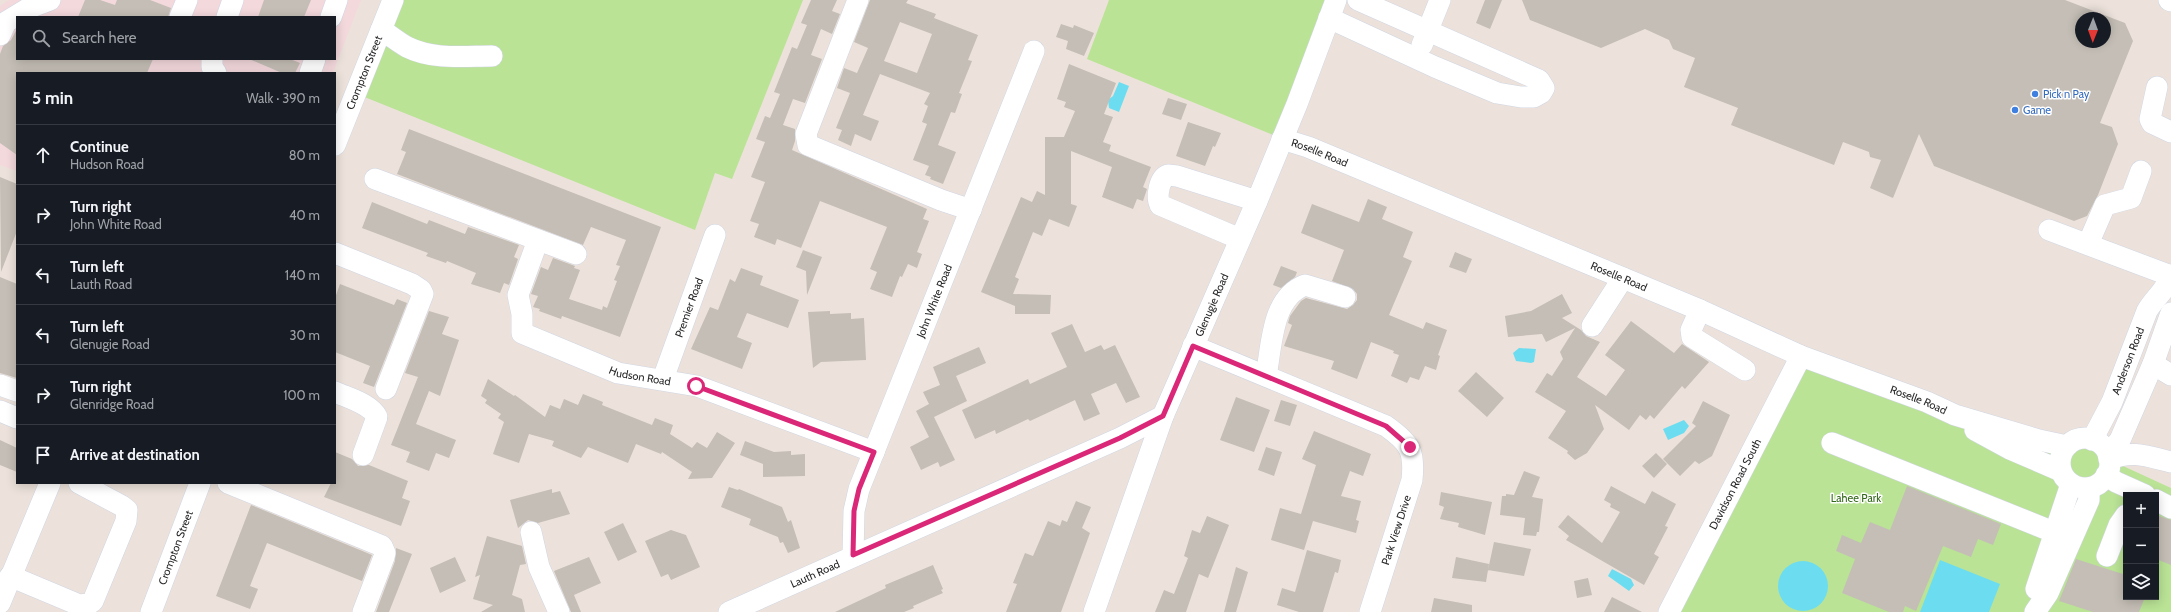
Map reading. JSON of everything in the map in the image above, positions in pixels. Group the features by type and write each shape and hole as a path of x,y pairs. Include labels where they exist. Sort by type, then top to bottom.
{"street":[{"path":"0,35 6,22 29,8 50,0"},
{"path":"180,16 187,0"},
{"path":"227,16 233,0"},
{"path":"330,16 337,0"},
{"name":"Crompton Street","path":"336,139 339,122 393,0"},
{"path":"858,0 806,134 808,145 927,194 971,210"},
{"path":"1332,9 1416,59 1497,94 1534,97 1541,93 1544,88 1538,80 1358,0"},
{"path":"1435,67 1440,0"},
{"name":"Glenugie Road","path":"1094,612 1163,416 1257,201 1332,9"},
{"path":"381,30 408,47 423,53 440,56 492,56"},
{"path":"1416,59 1437,36"},
{"name":"John White Road","path":"853,555 854,511 859,489 1034,51"},
{"path":"212,60 212,67 215,72"},
{"path":"310,72 315,60"},
{"path":"2157,87 2150,119 2152,123 2171,132"},
{"name":"Roselle Road","path":"1282,139 1308,147 1700,310 1801,356 1927,402 1955,415 2039,440 2067,446"},
{"path":"2088,244 2105,205 2131,198 2141,171"},
{"path":"1240,239 1160,205 1158,199 1162,179 1168,174 1177,176 1257,201"},
{"path":"374,178 576,254"},
{"path":"2049,230 2088,244 2170,284"},
{"name":"Premier Road","path":"663,379 715,235"},
{"name":"Hudson Road","path":"538,240 518,295 522,314 522,333 618,373 663,379 696,386 874,452"},
{"path":"336,253 412,284 421,290 423,294 386,389"},
{"path":"1592,326 1623,278"},
{"name":"Anderson Road","path":"2092,440 2112,402 2147,311 2153,301 2170,284"},
{"path":"1193,346 1266,376 1275,325 1287,297 1305,285 1345,297"},
{"path":"1700,310 1691,330 1692,337 1745,370"},
{"name":"Anderson Road","path":"2108,462 2120,440 2153,364 2171,313"},
{"name":"Davidson Road South","path":"1669,612 1801,356"},
{"path":"2153,364 2171,375"},
{"name":"Park View Drive","path":"1266,376 1386,426 1410,447 1413,458 1412,480 1370,612"},
{"path":"0,385 16,391"},
{"path":"336,392 375,412 377,417 363,455"},
{"path":"0,412 16,418"},
{"name":"Roselle Road","path":"1955,415 1983,436 2074,481"},
{"name":"Lauth Road","path":"729,612 853,555 1120,438 1163,416"},
{"path":"2035,612 2048,593 2063,535 2074,481 2061,455 2067,446 2082,438 2092,440 2101,445 2116,482 2138,492"},
{"path":"1832,443 2063,535"},
{"path":"2074,481 2099,483 2108,462 2125,453 2171,462"},
{"path":"0,603 50,484"},
{"path":"10,576 79,605 89,604 93,601 126,521 127,510 81,484"},
{"path":"230,484 382,546 384,556 363,612"},
{"name":"Crompton Street","path":"151,612 194,485"},
{"path":"2159,502 2171,508"},
{"path":"2107,556 2119,525 2123,519"},
{"path":"531,532 539,567 560,612"}],"shaded area":[{"path":"9,0 361,0 333,72 16,72 16,171 0,165 0,6"}],"green space":[{"path":"393,0 803,0 732,179 715,173 695,230 357,94"},
{"path":"1109,0 1336,0 1283,139 1087,59"},
{"name":"Lahee Park","path":"1801,355 2071,441 2090,438 2100,443 2110,460 2171,488 2171,612 1668,612"}],"water":[{"path":"1119,82 1129,86 1119,112 1109,108 1108,100 1113,96"},
{"path":"1519,348 1536,349 1534,362 1516,361 1513,353"},
{"path":"1684,420 1689,426 1684,433 1668,440 1663,429"},
{"path":"1940,560 2000,584 1989,612 1920,612"},
{"path":"1798,561 1808,561 1821,568 1828,581 1828,591 1821,604 1808,611 1798,611 1789,607 1782,600 1778,591 1778,581 1782,572 1789,565"},
{"path":"1612,569 1631,579 1634,585 1629,591 1608,576"}],"building":[{"path":"85,0 100,0 115,5 117,0 150,0 171,8 168,16 78,16"},
{"path":"264,0 311,0 304,16 258,16"},
{"path":"811,0 837,0 832,11 840,14 832,34 821,29 811,55 822,59 805,103 793,99 783,125 795,129 795,141 792,150 927,209 923,219 929,221 917,252 922,254 917,268 908,264 902,277 900,276 892,297 870,289 877,272 870,269 887,227 820,201 801,248 777,239 775,245 754,237 759,224 750,221 765,182 751,177 765,142 756,139 765,116 770,118 780,94 774,92 792,47 797,49 807,25 801,23"},
{"path":"870,0 908,0 906,3 936,14 934,18 978,35 968,60 972,61 959,93 962,94 955,113 951,112 938,145 956,152 943,184 930,179 931,177 925,175 929,166 913,160 927,124 922,122 928,106 924,104 930,93 880,74 863,115 879,121 871,141 855,134 851,146 838,140 842,130 836,128 850,93 837,88 844,68 857,73 868,48 854,42","holes":["900,22 932,34 917,73 884,61"]},
{"path":"1485,0 1502,0 1490,29 1476,23"},
{"path":"1522,0 2065,0 2096,12 2075,12 2075,48 2111,48 2111,18 2125,23 2133,41 2100,123 2112,127 2118,144 2098,195 2087,216 2074,221 1934,166 1919,134 1893,198 1870,188 1881,160 1870,157 1869,152 1843,142 1834,165 1731,125 1738,108 1684,87 1695,58 1673,49 1669,40 1645,29 1601,48 1530,20"},
{"path":"1061,24 1073,28 1074,25 1094,33 1084,56 1066,49 1068,41 1056,37"},
{"path":"16,31 16,60 153,60 147,72 16,72 16,154 0,143 0,54 3,46 11,40"},
{"path":"251,60 292,60 300,63 296,72 280,72"},
{"path":"1069,64 1116,83 1104,114 1113,117 1103,142 1111,145 1109,151 1151,167 1143,187 1147,189 1143,201 1137,199 1133,209 1102,197 1112,167 1071,151 1071,204 1077,206 1069,227 1049,219 1042,236 1033,232 1015,277 1019,279 1013,294 1051,295 1050,314 1015,314 1015,306 981,292 1021,197 1032,202 1037,191 1045,195 1045,137 1064,137 1075,111 1064,107 1066,102 1057,99"},
{"path":"1168,98 1187,104 1181,120 1162,114"},
{"path":"1188,122 1221,133 1215,147 1213,146 1205,166 1176,156"},
{"path":"409,129 661,227 620,337 562,316 561,319 539,311 540,309 533,307 538,296 531,294 541,267 548,270 553,258 575,266 574,268 580,270 569,299 602,310 603,306 607,308 617,281 614,280 620,266 616,265 626,240 591,227 583,245 397,174 406,152 401,150"},
{"path":"0,177 16,184 16,234 1,272"},
{"path":"1368,199 1387,207 1382,219 1413,232 1403,257 1412,261 1389,315 1423,329 1426,322 1447,330 1438,355 1440,356 1436,370 1425,366 1419,380 1410,377 1407,383 1391,376 1399,355 1393,353 1394,351 1371,342 1357,379 1331,369 1334,361 1284,346 1292,325 1288,323 1290,316 1301,301 1306,298 1347,309 1357,300 1357,294 1353,289 1332,281 1344,250 1301,233 1312,204 1359,222"},
{"path":"372,202 427,224 429,220 465,234 468,227 519,245 514,257 518,259 509,285 504,283 500,293 471,284 476,273 447,261 446,263 426,256 428,253 362,228"},
{"path":"803,250 822,257 807,295 806,271 796,267"},
{"path":"1455,252 1472,259 1466,273 1449,267"},
{"path":"1281,266 1297,272 1295,277 1281,288 1273,285"},
{"path":"741,268 763,276 760,285 799,300 788,328 747,313 737,337 752,343 742,369 691,349 710,307 718,310 730,279 735,282"},
{"path":"0,277 16,284 16,378 0,373"},
{"path":"340,284 394,305 397,299 407,303 374,387 363,383 370,366 336,352 336,295"},
{"path":"1562,294 1572,313 1562,318 1581,330 1586,336 1600,342 1577,377 1606,396 1625,370 1605,355 1631,321 1674,353 1682,344 1709,362 1685,389 1682,386 1654,419 1650,415 1646,420 1640,415 1629,430 1595,405 1604,429 1587,453 1575,460 1567,453 1568,451 1548,438 1566,411 1535,392 1547,373 1552,376 1563,359 1560,352 1575,328 1546,342 1542,334 1508,337 1505,316 1531,311"},
{"path":"429,311 449,317 442,334 459,340 440,396 429,391 416,424 456,440 449,458 436,453 429,471 406,462 410,452 391,445 418,377 405,373"},
{"path":"830,311 830,314 851,313 851,319 864,318 866,360 821,362 813,368 808,312"},
{"path":"1072,324 1085,352 1101,345 1104,350 1115,345 1140,397 1126,403 1116,383 1091,394 1100,414 1084,421 1075,400 1030,421 1028,419 996,434 995,430 975,439 962,410 1028,379 1030,384 1067,367 1051,333"},
{"path":"979,347 986,363 956,376 967,401 934,417 955,460 940,467 938,462 921,470 910,447 929,437 916,411 929,404 923,392 940,385 933,367"},
{"path":"1476,372 1504,398 1487,417 1458,391"},
{"path":"488,379 514,396 515,395 545,417 550,405 560,409 564,399 578,405 583,394 603,402 602,405 652,425 655,418 673,425 670,434 692,448 697,442 707,448 717,432 735,443 712,478 688,479 692,472 662,452 661,454 636,444 628,463 588,447 581,458 552,446 554,441 529,434 519,463 493,454 504,422 498,418 501,414 485,403 487,400 481,396"},
{"path":"1236,397 1270,410 1254,452 1220,440"},
{"path":"1281,400 1297,405 1290,426 1274,421"},
{"path":"1703,401 1730,415 1712,456 1699,464 1695,461 1680,476 1663,459 1696,426 1692,423"},
{"path":"1314,431 1371,454 1363,476 1350,471 1341,496 1361,501 1356,520 1359,521 1356,533 1313,521 1304,550 1271,540 1280,508 1301,514 1316,465 1302,459"},
{"path":"0,440 16,448 16,472 0,465"},
{"path":"745,441 774,452 791,451 791,455 805,454 805,476 763,477 763,464 740,455"},
{"path":"1266,447 1282,452 1274,476 1258,470"},
{"path":"336,452 352,459 358,466 369,465 408,481 402,498 410,501 401,526 324,497 330,484 336,484"},
{"path":"1656,453 1667,464 1654,478 1642,466"},
{"path":"1524,471 1540,477 1532,497 1543,499 1539,532 1537,532 1536,536 1523,535 1525,518 1500,515 1502,496 1506,496 1506,494 1514,495"},
{"path":"1611,486 1645,504 1652,491 1676,504 1665,526 1668,527 1654,554 1659,557 1644,585 1566,540 1569,536 1558,527 1568,515 1602,543 1620,512 1610,507 1611,504 1604,500"},
{"path":"1907,486 2001,524 1993,545 1978,539 1971,557 1943,546 1916,611 1905,606 1903,612 1889,612 1842,593 1855,559 1836,551 1842,535 1861,543 1870,522 1890,530"},
{"path":"729,487 739,489 782,507 788,522 791,520 800,548 788,553 783,542 780,543 778,537 749,525 751,519 721,507"},
{"path":"552,489 552,493 560,491 570,514 538,523 528,520 518,528 510,500"},
{"path":"1441,492 1492,502 1485,535 1458,527 1459,523 1440,519 1444,507 1439,505"},
{"path":"1076,501 1091,507 1082,528 1090,533 1061,612 1006,612 1017,584 1013,583 1025,553 1033,556 1048,521 1060,526 1062,520 1067,522"},
{"path":"251,505 372,555 362,581 267,543 250,586 258,589 250,609 216,596"},
{"path":"1207,516 1229,525 1208,578 1199,574 1186,612 1155,612 1164,590 1174,594 1188,558 1184,556 1192,530 1200,533"},
{"path":"2159,516 2171,520 2171,565 2159,560"},
{"path":"623,523 637,552 618,561 604,532"},
{"path":"671,530 686,535 700,567 671,580 668,574 661,577 645,541"},
{"path":"487,536 522,546 526,564 520,565 512,595 522,599 525,612 481,612 493,605 473,599 480,575 475,577"},
{"path":"1494,542 1531,549 1524,576 1488,570"},
{"path":"396,548 412,554 389,612 376,612 395,561"},
{"path":"1307,550 1341,560 1338,573 1335,572 1323,612 1299,612 1277,605 1282,588 1295,592"},
{"path":"455,557 466,581 440,593 430,568"},
{"path":"589,557 601,583 574,595 581,612 571,612 554,571"},
{"path":"1456,557 1489,564 1486,582 1452,578"},
{"path":"2076,559 2123,574 2123,600 2144,600 2139,612 2093,612 2059,601"},
{"path":"933,565 943,589 941,590 943,593 913,606 914,608 904,612 835,612 886,588 885,585"},
{"path":"1236,567 1248,572 1236,612 1224,612"},
{"path":"1588,578 1592,595 1577,598 1574,581"},
{"path":"1612,597 1642,612 1604,612"},
{"path":"1434,598 1472,605 1472,612 1431,612"}],"place":[{"name":"Pick n Pay","path":"2035,94"},
{"name":"Game","path":"2015,110"}],"route":[{"path":"696,386 874,452 859,489 854,511 853,555 1120,438 1163,416 1193,346 1386,426 1397,434 1410,447"}]}
